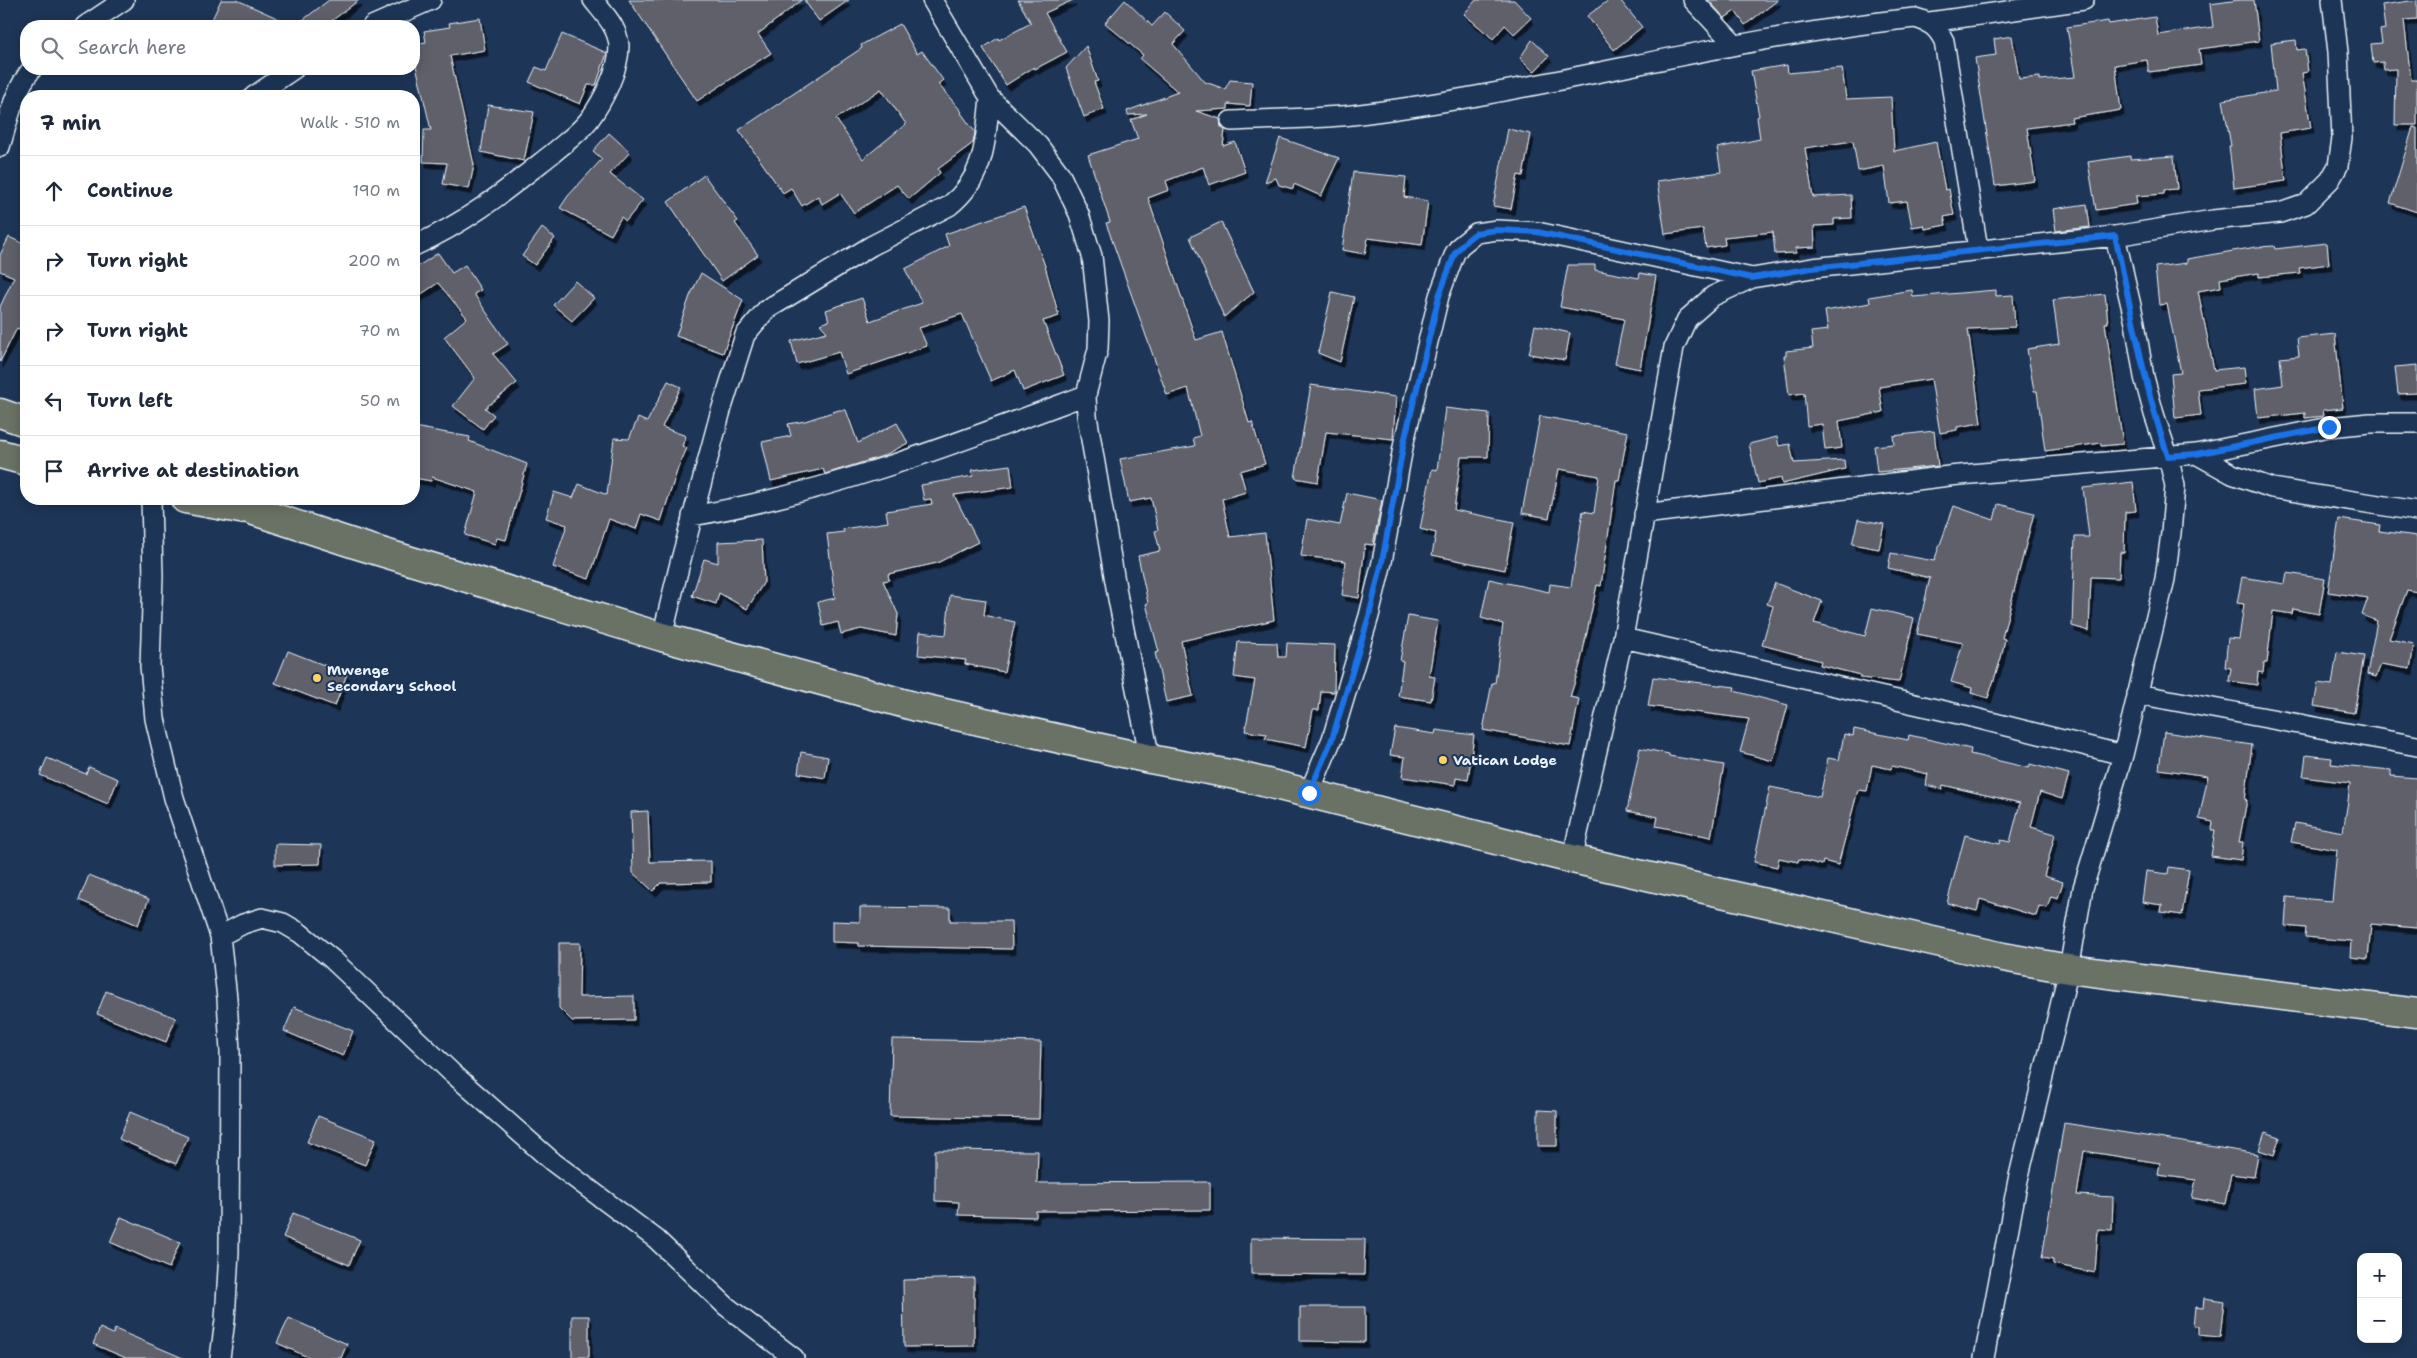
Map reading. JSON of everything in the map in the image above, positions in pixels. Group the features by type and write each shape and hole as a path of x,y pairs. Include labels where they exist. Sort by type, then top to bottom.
{"highway":[{"path":"0,413 20,420"},
{"path":"0,454 20,459"},
{"path":"217,505 254,512"},
{"path":"237,505 254,512 662,637 917,707 1150,759 1236,775 1572,860 2003,957 2069,969 2417,1013"}],"street":[{"path":"94,20 124,0"},
{"path":"386,20 431,0"},
{"path":"420,243 447,231 486,207 572,138 589,119 611,80 619,46 616,31 609,18 593,0"},
{"path":"932,0 990,98 1038,145 1060,174 1079,214 1092,256 1099,322 1098,349 1086,395 1087,416 1118,599 1150,759"},
{"path":"1694,0 1734,44"},
{"path":"1231,121 1311,118 1394,109 1555,82 1734,44 1874,23 1915,18 1930,22 2059,2 2084,0"},
{"path":"1572,860 1591,784 1623,638 1674,347 1688,319 1712,296 1752,278 1812,268 2115,236 2280,213 2306,204 2330,180 2338,166 2342,138 2339,60 2332,0"},
{"path":"1930,22 1939,30 1944,41 1978,250"},
{"path":"0,148 7,99 26,75"},
{"path":"263,90 285,75"},
{"path":"662,637 692,516 734,366 746,335 766,310 871,246 949,206 960,198 979,171 984,154 990,98"},
{"path":"1309,793 1332,739 1366,625 1382,562 1404,442 1439,296 1455,253 1460,246 1476,233 1496,230 1537,232 1752,278"},
{"path":"1984,1358 2018,1180 2069,969 2084,888 2123,755 2164,579 2171,533 2175,486 2144,377 2135,323 2115,236"},
{"path":"692,516 796,495 960,441 1086,395"},
{"path":"1644,514 1940,477 2196,454 2329,427 2370,423 2417,423"},
{"path":"2196,454 2232,474 2272,488 2417,511"},
{"path":"151,505 150,666 155,719 174,798 220,936 227,998 230,1052 228,1280 220,1358"},
{"path":"1623,638 1966,716 2123,755"},
{"path":"2137,694 2417,746"},
{"path":"220,936 243,924 262,918 283,923 300,933 332,960 451,1072 553,1162 656,1239 726,1306 794,1358"}],"building":[{"path":"221,0 237,0 282,20 212,20"},
{"path":"329,0 359,0 333,20 303,20"},
{"path":"629,0 802,0 758,34 771,53 697,101"},
{"path":"804,0 849,0 819,21"},
{"path":"1018,0 1073,0 1045,13 1067,52 1035,69 1034,67 1006,85 983,48 998,38 999,40 1031,23"},
{"path":"1125,0 1152,26 1165,12 1185,31 1173,44 1205,82 1225,89 1230,80 1252,82 1250,106 1228,104 1228,109 1196,111 1220,119 1221,127 1225,130 1223,146 1235,142 1245,172 1209,185 1203,167 1166,181 1169,190 1148,198 1196,340 1222,332 1249,423 1252,422 1265,464 1240,471 1246,492 1222,499 1230,537 1265,533 1274,620 1181,641 1193,696 1166,702 1155,653 1159,652 1146,604 1148,603 1138,556 1160,551 1155,531 1158,530 1151,498 1129,502 1120,459 1195,446 1193,438 1200,436 1188,388 1167,395 1106,223 1110,222 1088,155 1138,139 1131,120 1147,114 1128,115 1127,111 1178,92 1140,59 1143,55 1105,23"},
{"path":"1476,0 1514,0 1531,18 1514,34 1505,25 1493,39 1464,14"},
{"path":"1609,0 1620,0 1642,27 1614,50 1587,16"},
{"path":"1708,0 1778,0 1745,25 1735,11 1725,18"},
{"path":"2254,0 2259,41 2199,49 2201,65 2149,72 2147,60 2115,65 2121,110 2071,118 2072,122 2027,128 2035,181 1995,186 1975,58 1996,55 1994,39 2012,36 2019,79 2040,77 2040,80 2075,77 2067,27 2108,21 2109,24 2155,17 2158,35 2213,27 2210,4"},
{"path":"2417,0 2417,19 2404,20 2411,80 2417,80 2417,125 2395,125 2396,69 2384,70 2383,62 2373,63 2371,44 2382,43 2380,30 2385,29 2382,5"},
{"path":"480,18 485,50 450,56 474,165 469,189 443,184 447,163 423,162 424,130 431,130 418,75 420,75 420,43 426,42 424,31 450,27 449,23"},
{"path":"900,24 917,54 922,51 943,80 938,84 962,112 975,132 973,143 938,169 940,173 909,199 897,185 854,213 840,193 822,204 818,196 802,206 791,188 783,193 739,130 862,48 861,45","holes":["881,89 906,124 863,159 836,119"]},
{"path":"562,34 607,53 596,85 588,85 580,104 529,82 536,67 546,71"},
{"path":"1532,40 1549,56 1534,72 1520,58"},
{"path":"2296,40 2297,50 2305,49 2308,72 2302,73 2311,128 2280,133 2286,181 2234,188 2229,146 2231,146 2223,100 2276,91 2271,43"},
{"path":"1086,46 1098,81 1094,82 1104,109 1084,117 1066,68"},
{"path":"1787,65 1788,73 1842,68 1846,99 1891,97 1894,151 1936,142 1945,190 1949,189 1954,215 1944,217 1946,225 1925,229 1924,225 1912,227 1907,201 1889,203 1884,166 1858,171 1853,141 1805,148 1813,197 1851,195 1852,218 1834,219 1834,225 1814,226 1815,247 1796,248 1796,253 1775,254 1773,232 1724,237 1725,245 1706,248 1703,229 1665,234 1657,181 1721,172 1717,148 1760,139 1757,117 1759,116 1751,71"},
{"path":"488,105 534,112 524,161 481,152"},
{"path":"2413,127 2417,128 2417,212 2390,203"},
{"path":"1508,129 1531,134 1523,176 1518,175 1511,209 1493,206"},
{"path":"609,133 630,152 610,174 643,200 626,221 621,217 611,235 560,208 568,196 602,159 593,151"},
{"path":"1280,138 1339,158 1321,196 1294,184 1293,189 1279,185 1276,178 1265,182"},
{"path":"2130,156 2130,159 2174,156 2177,189 2164,190 2164,194 2136,196 2137,204 2096,210 2088,162"},
{"path":"1353,172 1406,177 1404,197 1428,201 1422,245 1368,238 1365,254 1342,250"},
{"path":"704,175 738,221 735,223 758,255 722,281 668,202"},
{"path":"2087,204 2090,227 2056,231 2053,209"},
{"path":"1024,207 1045,266 1059,316 1043,321 1064,375 1023,391 1015,370 991,381 962,314 919,328 927,346 846,374 839,352 797,364 791,341 827,332 820,324 829,321 826,310 862,298 870,321 922,303 905,269 949,246 945,234"},
{"path":"1221,222 1254,292 1224,317 1190,237"},
{"path":"542,228 555,238 535,265 522,256"},
{"path":"9,237 20,242 20,329 17,328 0,362 0,307 14,277 0,271 0,255"},
{"path":"2327,243 2329,264 2299,268 2300,273 2259,277 2259,273 2220,279 2221,287 2198,291 2214,370 2244,367 2246,384 2198,389 2201,415 2175,418 2171,374 2181,373 2167,304 2159,305 2155,267 2187,263 2187,259 2256,247 2274,246 2275,249"},
{"path":"438,253 452,273 465,265 481,290 474,294 508,344 493,354 517,383 485,408 494,415 483,429 453,406 475,378 444,337 467,318 438,283 420,295 420,265"},
{"path":"1568,265 1595,265 1595,270 1639,278 1640,273 1656,276 1640,369 1615,364 1624,319 1560,307"},
{"path":"701,273 743,300 723,353 676,336 690,296"},
{"path":"575,281 594,298 572,321 553,305"},
{"path":"1912,290 1913,297 1996,290 1996,296 2013,295 2015,327 1968,329 1981,423 1957,427 1957,430 1940,433 1931,379 1879,387 1883,412 1839,421 1842,448 1825,450 1822,424 1807,426 1804,393 1789,395 1784,356 1786,356 1786,351 1813,348 1811,332 1828,330 1825,311 1870,303 1869,297"},
{"path":"1332,292 1354,297 1340,362 1318,353"},
{"path":"2105,294 2108,323 2105,323 2123,444 2101,446 2101,443 2045,451 2037,391 2034,391 2027,349 2059,344 2053,300"},
{"path":"1535,325 1570,333 1565,360 1529,354"},
{"path":"2335,334 2343,408 2323,410 2324,416 2305,418 2305,413 2258,418 2255,389 2283,385 2280,358 2299,356 2297,338"},
{"path":"2417,365 2417,393 2398,394 2395,367"},
{"path":"668,381 681,387 662,427 686,436 682,446 687,448 678,468 661,521 641,514 636,529 609,519 589,579 553,567 567,525 546,518 554,492 573,498 579,484 607,495 614,438 629,439 638,418 647,422"},
{"path":"1311,385 1396,397 1393,439 1326,432 1318,482 1295,478"},
{"path":"1445,408 1489,413 1488,457 1461,457 1454,510 1514,522 1505,570 1432,555 1436,533 1420,529 1432,469 1437,470"},
{"path":"839,410 846,410 858,443 897,423 908,443 883,456 825,474 823,469 771,481 762,442 791,436 788,424 805,421"},
{"path":"1540,416 1628,432 1619,480 1616,480 1601,586 1597,585 1580,665 1570,697 1579,699 1570,746 1483,730 1492,683 1495,683 1503,624 1481,618 1489,579 1549,592 1550,584 1571,587 1583,511 1594,513 1599,476 1559,469 1549,518 1522,513"},
{"path":"420,428 470,437 469,441 527,464 506,540 497,538 495,544 465,535 477,492 432,477 431,481 420,479"},
{"path":"1934,431 1938,466 1877,472 1874,446 1894,444 1893,436"},
{"path":"1777,437 1779,446 1790,444 1794,463 1844,460 1845,469 1782,484 1781,478 1758,483 1749,444"},
{"path":"1010,465 1013,487 954,495 978,542 937,563 888,574 889,580 883,581 898,614 896,636 861,629 841,634 838,622 823,626 818,602 835,598 827,534 844,532 843,529 888,522 886,511 932,504 931,499 924,500 921,485 973,476 972,470"},
{"path":"2133,482 2136,511 2125,512 2124,553 2120,552 2119,578 2091,577 2089,631 2072,626 2075,537 2089,537 2083,488"},
{"path":"1347,493 1382,500 1373,545 1365,544 1359,598 1342,595 1346,561 1301,556 1307,519 1340,525"},
{"path":"1998,504 2034,513 2002,638 2005,639 2001,658 1988,698 1971,693 1972,688 1951,682 1963,643 1917,634 1930,578 1888,568 1891,553 1934,561 1954,506 1994,520"},
{"path":"1858,519 1884,524 1879,549 1852,544"},
{"path":"2339,519 2380,525 2379,531 2417,536 2417,592 2407,590 2389,639 2414,644 2410,669 2381,664 2376,677 2367,674 2377,621 2362,615 2368,598 2328,592"},
{"path":"762,540 764,582 747,609 719,593 716,604 692,596 704,559 718,563 718,542"},
{"path":"2287,573 2325,579 2319,614 2293,609 2292,614 2273,611 2267,663 2264,663 2263,673 2258,672 2257,685 2229,681 2231,668 2225,667 2228,638 2239,639 2244,604 2237,603 2242,577 2285,584"},
{"path":"1775,583 1822,601 1814,623 1865,636 1872,608 1914,618 1899,682 1860,678 1860,675 1820,665 1821,661 1762,645 1773,606 1767,604"},
{"path":"950,595 986,600 984,615 1015,622 1004,672 965,664 966,660 918,655 920,632 946,635"},
{"path":"1408,616 1438,621 1429,676 1435,677 1431,701 1398,696 1403,662 1400,661"},
{"path":"1238,642 1277,643 1278,657 1286,657 1287,643 1335,645 1334,692 1321,691 1319,710 1313,710 1306,747 1265,739 1267,734 1245,731 1255,680 1234,677"},
{"path":"288,651 347,674 335,706 275,683"},
{"path":"2337,652 2364,656 2354,713 2314,706 2318,683 2332,685"},
{"path":"1653,677 1735,687 1734,691 1788,705 1773,761 1740,752 1749,719 1648,706"},
{"path":"1395,728 1435,734 1436,730 1474,735 1468,780 1456,778 1455,785 1402,777 1405,757 1390,755"},
{"path":"1854,729 1908,740 1909,735 1971,749 1970,754 2029,768 2030,764 2069,774 2062,799 2040,792 2031,827 2055,834 2044,876 2063,882 2058,898 2051,896 2047,908 2039,906 2036,916 1980,899 1977,911 1947,903 1965,835 2000,844 2001,840 2010,842 2020,803 1943,785 1942,789 1926,785 1928,774 1892,766 1891,769 1872,765 1867,791 1858,790 1838,865 1823,861 1822,865 1799,859 1798,862 1779,858 1777,867 1754,862 1770,787 1820,797 1828,758 1839,760 1844,734 1853,736"},
{"path":"2164,732 2252,745 2245,800 2247,800 2239,842 2243,842 2241,860 2211,856 2215,830 2212,830 2213,822 2199,819 2208,776 2159,769"},
{"path":"1640,748 1669,754 1669,756 1724,765 1711,837 1656,826 1658,817 1627,811"},
{"path":"801,752 828,757 825,778 798,773"},
{"path":"2306,755 2332,758 2331,764 2391,770 2391,776 2417,778 2417,928 2371,924 2368,959 2350,957 2351,941 2305,937 2306,928 2285,926 2287,897 2332,901 2337,850 2291,842 2295,823 2343,832 2348,801 2350,783 2303,777"},
{"path":"47,758 86,774 89,767 118,779 108,804 40,775"},
{"path":"648,811 650,862 711,861 711,882 661,883 653,891 633,873 631,812"},
{"path":"275,844 321,845 320,864 275,865"},
{"path":"2169,867 2189,870 2182,915 2161,912 2162,905 2142,902 2146,871 2168,874"},
{"path":"89,875 149,899 138,925 79,900"},
{"path":"860,907 950,908 950,921 1011,921 1012,949 859,946 859,943 832,942 832,921 860,922"},
{"path":"559,943 580,943 579,997 634,996 634,1020 572,1021 559,1008"},
{"path":"106,991 176,1018 166,1042 97,1014"},
{"path":"294,1007 353,1031 343,1056 284,1031"},
{"path":"892,1039 1041,1042 1039,1119 890,1116"},
{"path":"1538,1110 1557,1111 1557,1146 1538,1146"},
{"path":"130,1112 188,1137 176,1164 119,1139"},
{"path":"318,1116 376,1139 365,1165 307,1142"},
{"path":"2064,1123 2258,1154 2254,1177 2231,1174 2225,1204 2192,1198 2196,1180 2158,1175 2160,1163 2084,1151 2077,1195 2113,1197 2112,1230 2098,1229 2095,1273 2053,1264 2053,1260 2042,1258"},
{"path":"2265,1132 2280,1137 2274,1155 2259,1150"},
{"path":"935,1150 1038,1151 1037,1183 1210,1182 1210,1210 1036,1211 1036,1217 958,1215 959,1202 935,1201"},
{"path":"293,1213 360,1240 349,1265 283,1237"},
{"path":"121,1217 180,1242 169,1268 110,1242"},
{"path":"1251,1238 1365,1239 1364,1275 1251,1274"},
{"path":"974,1278 974,1346 904,1347 903,1280"},
{"path":"2204,1298 2224,1301 2220,1337 2198,1335 2198,1326 2193,1326 2195,1307 2203,1308"},
{"path":"1300,1307 1365,1307 1365,1342 1300,1341"},
{"path":"572,1316 589,1316 589,1357 572,1357"},
{"path":"289,1318 347,1344 341,1358 310,1358 277,1343"},
{"path":"100,1328 113,1334 115,1329 183,1358 126,1358 93,1344"}],"place":[{"name":"Mwenge Secondary School","path":"317,678"},
{"name":"Vatican Lodge","path":"1443,760"}],"route":[{"path":"1309,793 1332,739 1369,616 1382,562 1404,442 1439,296 1455,253 1460,246 1476,233 1496,230 1537,232 1752,278 1812,268 1978,250 2054,244 2115,236 2135,323 2144,377 2168,456 2196,454 2286,434 2329,427"}]}
